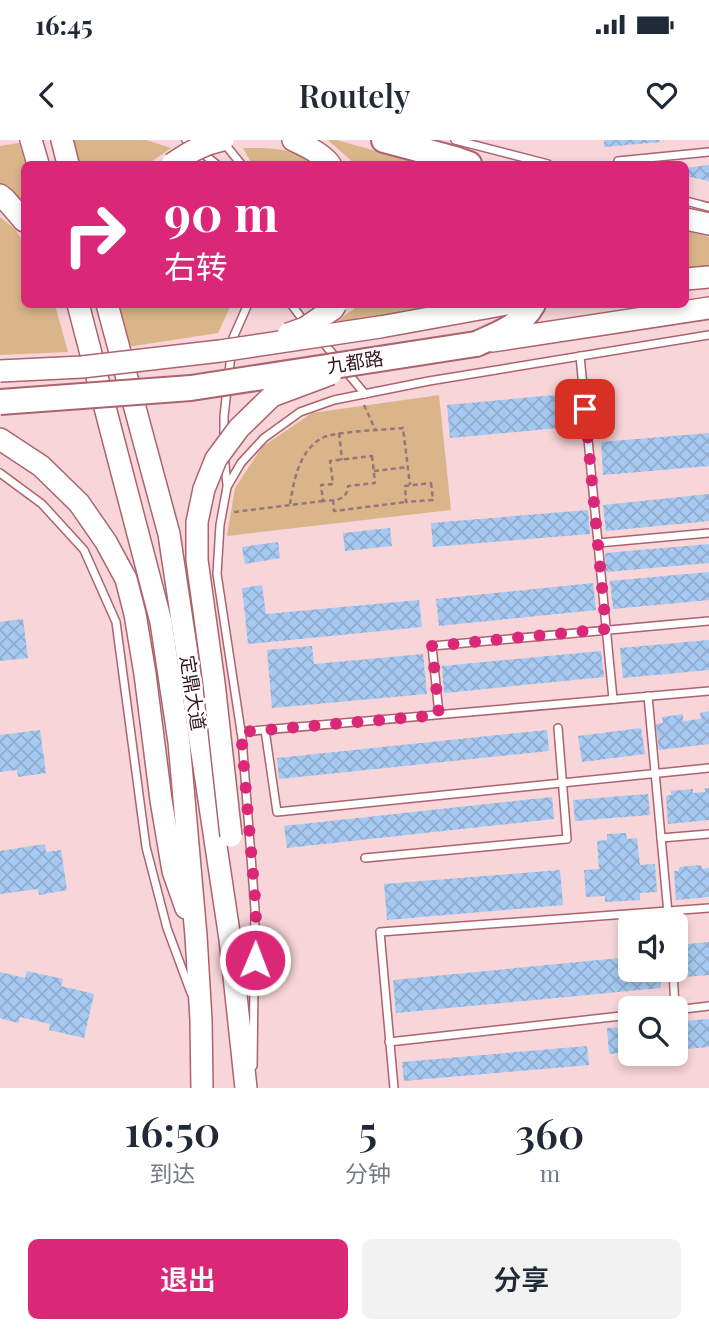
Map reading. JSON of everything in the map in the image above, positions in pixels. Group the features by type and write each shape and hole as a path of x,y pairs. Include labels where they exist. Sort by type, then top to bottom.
{"highway":[{"path":"384,140 464,157"},
{"path":"476,344 509,330 527,316 531,308"},
{"name":"九都路","path":"0,402 191,388 476,344"}],"main road":[{"path":"32,140 37,161"},
{"path":"62,140 67,161"},
{"path":"176,161 208,143 222,140"},
{"path":"293,140 328,161"},
{"path":"0,195 21,217"},
{"path":"689,220 709,224"},
{"path":"689,279 709,276"},
{"name":"定鼎大道","path":"109,308 169,534 230,939 246,1088"},
{"path":"220,351 305,328 334,308"},
{"name":"九都路","path":"0,371 82,367 220,351 485,308"},
{"name":"九都路","path":"476,344 709,308"},
{"name":"定鼎大道","path":"79,310 161,622 179,742 196,936 202,1088"},
{"path":"230,939 231,836 197,560 197,522 204,489 216,459 239,428 272,396 328,374 388,357"},
{"path":"0,439 41,466 79,503 106,542 126,579 145,674 173,871 196,936"}],"lane":[{"path":"186,140 212,161"},
{"path":"222,140 239,161"},
{"path":"627,161 709,152"},
{"path":"464,157 512,161"},
{"path":"689,202 709,206"},
{"path":"246,308 233,338 225,416 224,460 227,486 220,525 217,574 241,732 256,909 253,1088"},
{"path":"294,308 365,394"},
{"path":"227,486 241,463 264,438 300,412 334,400 429,381 709,335"},
{"path":"580,356 613,699"},
{"path":"0,472 42,504 84,550 116,622 146,847 167,928 201,1020"},
{"path":"598,543 709,533"},
{"path":"439,715 432,646 709,621"},
{"path":"241,732 709,691"},
{"path":"648,696 668,911"},
{"path":"365,858 567,839 558,728"},
{"path":"265,730 277,812 709,768"},
{"path":"661,838 709,834"},
{"path":"394,1088 380,932 709,908"},
{"path":"688,1008 709,1006"},
{"path":"390,1042 618,1016"}],"path":[{"path":"364,404 376,431"},
{"path":"290,504 294,479 312,446 324,436 339,433 403,428 410,485"},
{"path":"339,433 342,460"},
{"path":"234,512 341,499 346,495 348,486 375,483 372,456 330,461 333,484 321,485 323,501"},
{"path":"374,471 408,467"},
{"path":"333,500 334,512 433,500 431,483 405,485 407,502"}],"shaded area":[{"path":"74,140 146,140 171,148 152,161 78,161"},
{"path":"328,140 413,161 352,161"},
{"path":"19,143 25,161 21,161 21,207 0,185 0,146"},
{"path":"243,148 281,150 310,161 250,161"},
{"path":"0,217 15,229 21,238 21,308 56,308 68,352 0,355"},
{"path":"689,232 709,237 709,268 689,271"},
{"path":"116,308 230,308 218,333 121,348"},
{"path":"355,308 426,308 332,325"},
{"path":"439,395 451,510 227,536 235,488 262,447 312,413"}],"building":[{"path":"604,140 659,140 660,142 604,147"},
{"path":"709,165 709,181 689,177 689,168"},
{"path":"566,394 569,427 450,438 447,405"},
{"path":"709,433 709,466 603,475 601,442"},
{"path":"709,494 709,521 606,531 603,505"},
{"path":"588,510 590,534 433,547 431,523"},
{"path":"390,528 392,546 345,551 343,533"},
{"path":"278,542 280,558 245,564 242,547"},
{"path":"709,544 709,563 606,572 605,553"},
{"path":"709,572 709,600 613,609 610,581"},
{"path":"593,583 596,610 439,626 436,599"},
{"path":"262,585 266,614 419,600 422,627 248,644 242,588"},
{"path":"23,619 28,658 0,661 0,622"},
{"path":"709,640 709,670 623,678 620,648"},
{"path":"312,646 314,664 423,654 427,694 272,708 267,650"},
{"path":"601,651 604,677 444,693 442,666"},
{"path":"709,711 709,744 659,750 656,724 663,723 662,717 683,714 683,721 701,719 700,713"},
{"path":"641,728 645,754 582,762 578,736"},
{"path":"40,730 46,773 18,777 17,770 0,772 0,735"},
{"path":"547,730 549,751 279,779 277,758"},
{"path":"705,788 709,788 709,820 668,824 666,796 671,795 671,791 693,789 693,793 705,792"},
{"path":"648,794 650,815 575,821 573,800"},
{"path":"552,797 554,819 287,848 284,826"},
{"path":"626,833 627,839 637,838 640,865 655,864 657,892 640,893 640,900 605,902 605,896 586,897 584,870 599,869 597,841 607,840 607,834"},
{"path":"45,844 46,852 61,850 67,890 39,895 38,889 0,894 0,851"},
{"path":"701,865 702,869 709,868 709,897 676,900 674,871 679,871 679,867"},
{"path":"560,870 563,905 387,920 384,884"},
{"path":"709,942 709,975 688,977 688,944"},
{"path":"618,958 618,982 661,982 661,988 396,1013 393,980"},
{"path":"27,971 63,979 61,986 94,994 84,1038 49,1030 50,1024 20,1017 18,1023 0,1018 0,972 25,978"},
{"path":"709,1019 709,1047 688,1049 688,1021"},
{"path":"607,1028 618,1028 618,1053 609,1054"},
{"path":"587,1046 589,1065 404,1081 402,1062"}],"route":[{"path":"255,960 256,909 241,732 439,715 432,646 606,629 585,409"}]}
